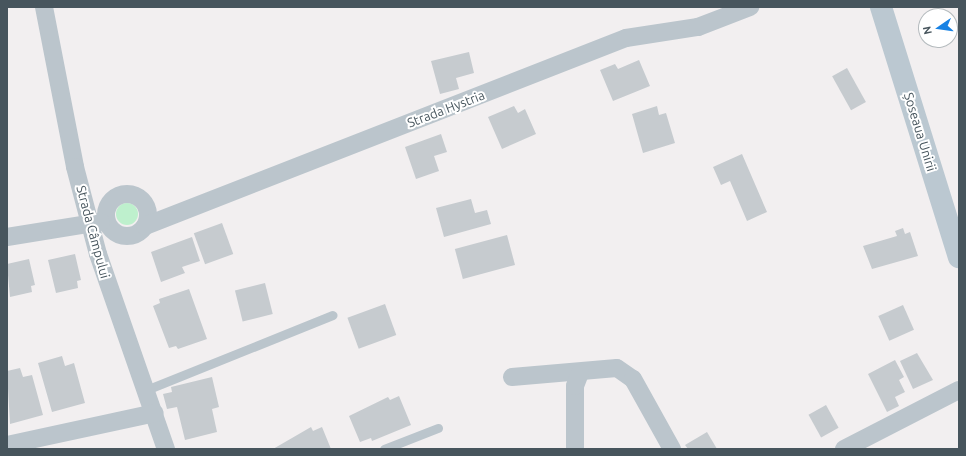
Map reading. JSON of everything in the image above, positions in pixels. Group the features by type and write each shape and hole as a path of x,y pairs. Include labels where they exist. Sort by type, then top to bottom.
{"main road":[{"name":"Șoseaua Unirii","path":"881,7 959,256"}],"street":[{"name":"Strada Câmpului","path":"44,7 98,222 108,289 155,413 166,449"},
{"name":"Strada Hystria","path":"145,226 626,38 698,27 750,7"},
{"path":"7,237 98,222 121,235 135,235 145,226 146,205 129,193 110,201 98,222"},
{"path":"512,377 580,373 617,368 633,379 672,449"},
{"path":"575,449 575,386 580,373"},
{"path":"844,449 959,390"},
{"path":"7,445 155,413"}],"lane":[{"path":"146,390 333,315"},
{"path":"384,449 438,428"}],"green space":[{"path":"127,203 135,206 138,214 135,222 127,225 119,222 116,214 119,206"}],"building":[{"path":"469,52 474,73 456,78 459,89 440,94 431,61"},
{"path":"639,60 650,86 613,101 600,70 615,64 618,69"},
{"path":"847,68 866,102 851,110 832,76"},
{"path":"514,106 518,113 525,109 536,134 502,149 488,117"},
{"path":"657,106 659,115 666,113 675,143 643,153 632,114"},
{"path":"441,134 447,152 434,156 439,171 416,179 405,147"},
{"path":"742,154 767,212 747,221 730,181 721,185 713,167"},
{"path":"471,199 475,213 487,210 491,224 444,237 436,208"},
{"path":"222,223 233,254 205,264 194,233"},
{"path":"903,228 905,234 910,232 918,256 872,269 863,246 897,236 895,231"},
{"path":"507,235 515,265 463,279 455,249"},
{"path":"192,237 200,261 182,267 185,273 161,282 151,252"},
{"path":"75,254 81,280 77,281 78,288 56,293 48,260"},
{"path":"29,259 35,285 31,286 32,292 10,297 7,264"},
{"path":"265,283 273,314 243,322 235,290"},
{"path":"189,289 207,339 178,349 176,346 169,348 153,306 160,303 159,299"},
{"path":"385,304 396,335 359,349 347,318"},
{"path":"903,305 914,330 889,341 878,316"},
{"path":"917,353 933,380 913,389 900,361"},
{"path":"62,356 65,366 74,363 85,403 52,412 38,363"},
{"path":"895,360 904,377 899,380 905,392 895,397 899,406 887,412 868,374"},
{"path":"20,368 23,377 32,375 43,415 10,424 7,371"},
{"path":"212,377 219,407 212,409 217,432 185,440 177,407 167,409 163,394 172,392 171,387"},
{"path":"399,396 411,425 372,441 371,438 360,442 349,416 388,397 390,400"},
{"path":"826,405 839,428 821,437 809,415"},
{"path":"311,427 313,431 322,427 331,449 273,449"},
{"path":"707,432 717,449 688,449 685,445"}]}
